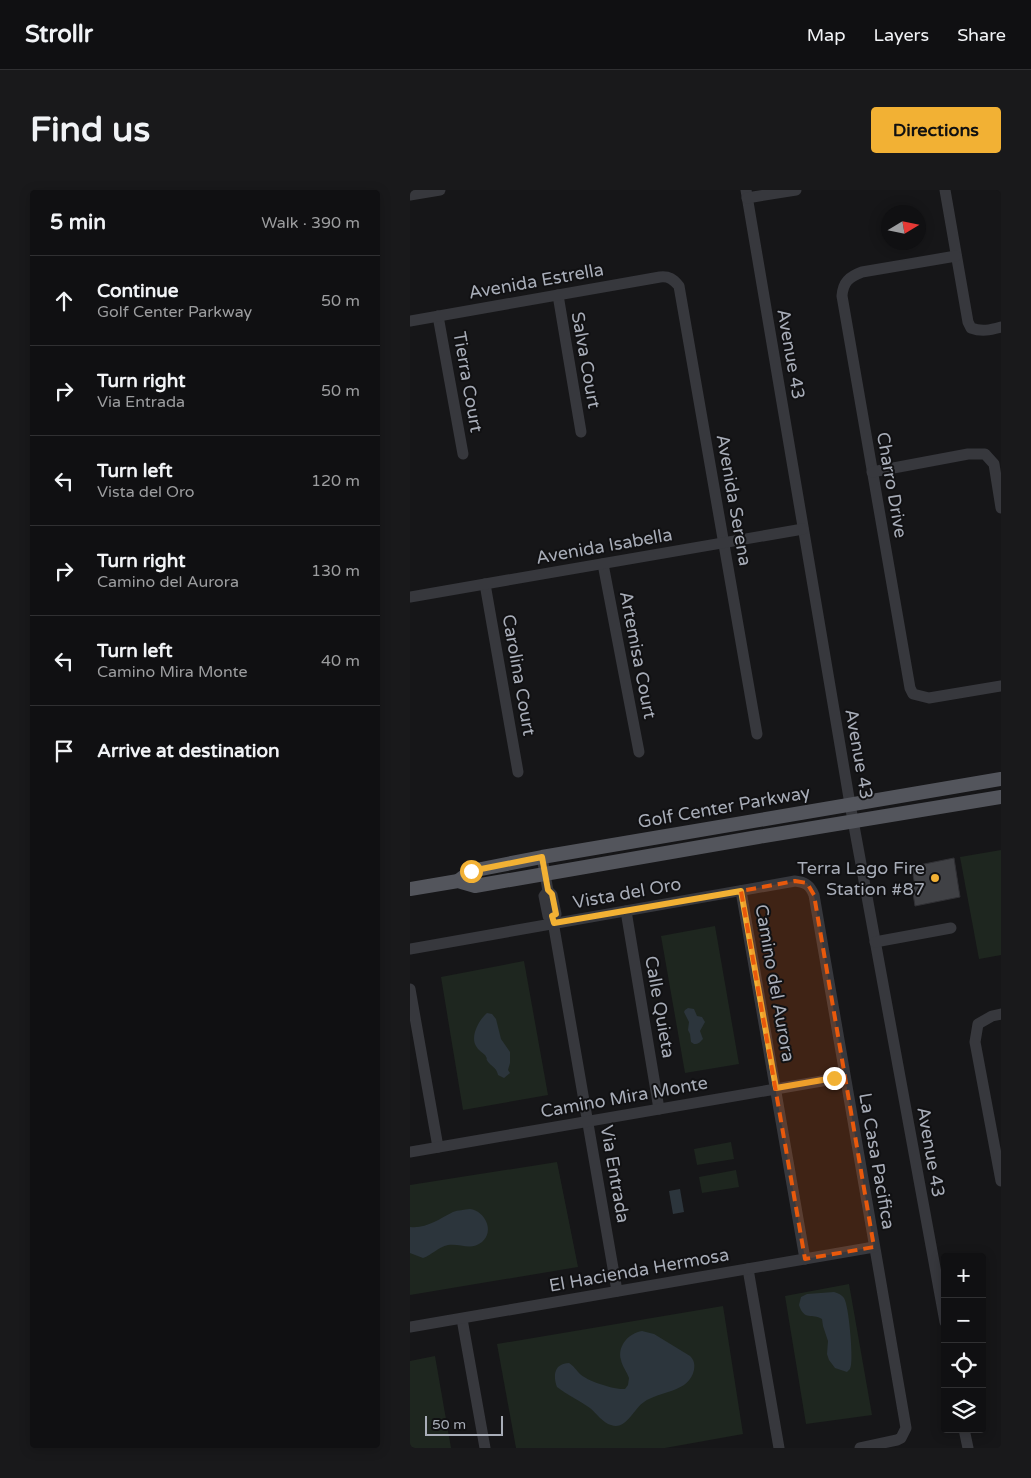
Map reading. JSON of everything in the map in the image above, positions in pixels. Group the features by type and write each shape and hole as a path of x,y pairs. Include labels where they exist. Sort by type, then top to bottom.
{"main road":[{"name":"Golf Center Parkway","path":"410,890 458,881 471,871 542,857 1001,779"},
{"name":"Golf Center Parkway","path":"458,881 475,886 1001,797"}],"street":[{"path":"410,196 440,190"},
{"path":"746,194 796,190"},
{"path":"945,190 968,322 971,328 979,331 1001,327"},
{"name":"Avenue 43","path":"746,194 853,822 941,1300"},
{"name":"Charro Drive","path":"956,256 852,275 845,282 842,296 910,688 913,694 930,698 1001,686"},
{"name":"Avenida Estrella","path":"410,321 668,276"},
{"name":"Avenida Serena","path":"668,276 679,286 757,734"},
{"name":"Salva Court","path":"558,295 581,432"},
{"name":"Tierra Court","path":"438,316 463,454"},
{"path":"872,472 968,454 985,454 994,464 1001,508"},
{"name":"Avenida Isabella","path":"410,597 803,530"},
{"name":"Artemisa Court","path":"603,564 639,752"},
{"name":"Carolina Court","path":"485,584 518,772"},
{"name":"Via Entrada","path":"542,857 548,890 544,896 548,916 553,920 617,1291"},
{"name":"Vista del Oro","path":"410,949 553,920 626,911 795,881 807,883 812,888 814,895"},
{"name":"Camino del Aurora","path":"741,891 806,1259"},
{"name":"La Casa Pacifica","path":"814,895 906,1428 904,1434 897,1440 860,1448"},
{"name":"Calle Quieta","path":"626,911 659,1109"},
{"path":"875,942 951,928"},
{"path":"410,989 438,1147"},
{"path":"1001,1014 992,1016 978,1024 975,1042 1001,1180"},
{"name":"Camino Mira Monte","path":"410,1152 845,1076"},
{"name":"El Hacienda Hermosa","path":"410,1327 874,1247"},
{"path":"748,1269 779,1448"},
{"path":"462,1319 485,1448"},
{"path":"965,1433 968,1448"}],"highlighted area":[{"path":"795,881 807,883 814,895 874,1247 805,1259 741,891"}],"shaded area":[{"path":"1001,850 1001,955 979,959 960,857"},
{"path":"715,926 739,1064 685,1073 661,936"},
{"path":"524,961 548,1095 463,1110 441,977"},
{"path":"688,1008 694,1009 697,1016 702,1017 705,1022 700,1031 703,1039 697,1044 691,1042 688,1030 689,1022 684,1012"},
{"path":"487,1013 492,1014 496,1019 501,1039 510,1052 508,1070 510,1073 504,1078 498,1075 474,1042 476,1028"},
{"path":"731,1142 734,1159 697,1165 694,1149"},
{"path":"557,1162 578,1267 410,1295 410,1185"},
{"path":"736,1170 739,1187 702,1193 699,1177"},
{"path":"680,1189 684,1212 673,1214 669,1191"},
{"path":"470,1209 484,1217 488,1227 486,1238 478,1245 448,1245 423,1258 410,1253 410,1227 427,1225 453,1212"},
{"path":"849,1284 872,1415 806,1424 785,1296"},
{"path":"834,1292 840,1294 846,1303 850,1331 851,1360 850,1369 847,1372 835,1368 829,1360 827,1354 828,1341 822,1319 806,1315 799,1305 801,1297 807,1294"},
{"path":"723,1306 743,1434 665,1448 516,1448 497,1344"},
{"path":"642,1331 654,1334 690,1356 694,1362 694,1370 691,1378 686,1383 650,1398 640,1405 625,1422 616,1426 605,1422 590,1408 557,1387 556,1371 560,1365 569,1363 584,1377 608,1387 625,1389 629,1378 620,1355 622,1345 633,1334"},
{"path":"435,1356 451,1448 410,1448 410,1361"}],"building":[{"name":"Terra Lago Fire Station #87","path":"954,858 960,897 915,906 912,887 915,886 912,869 920,869 919,865"}],"place":[{"name":"Terra Lago Fire Station #87","path":"935,878"}],"route":[{"path":"471,871 542,857 548,890 552,894 556,914 552,916 554,923 741,891 776,1088 834,1078"}]}
